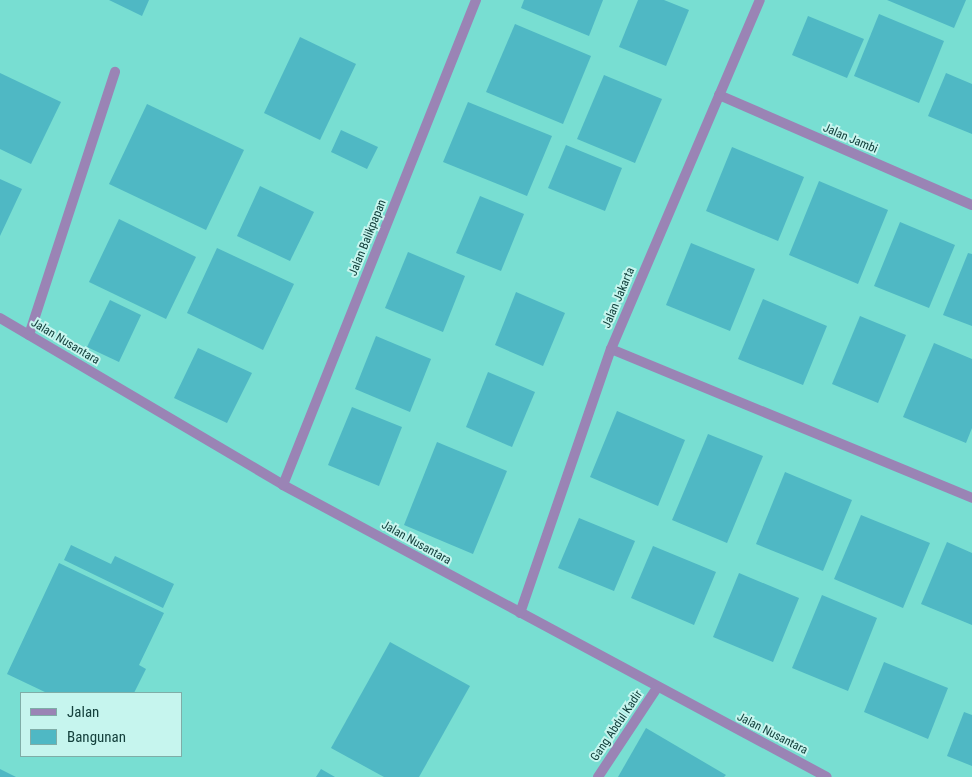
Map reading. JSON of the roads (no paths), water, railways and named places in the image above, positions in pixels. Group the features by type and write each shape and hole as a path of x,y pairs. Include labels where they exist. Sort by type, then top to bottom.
{"street":[{"name":"Jalan Balikpapan","path":"283,485 476,0"},
{"name":"Jalan Jakarta","path":"520,614 611,349 760,0"},
{"path":"29,335 115,72"},
{"name":"Jalan Jambi","path":"718,95 972,205"},
{"name":"Jalan Nusantara","path":"0,318 283,485 657,688 827,777"},
{"path":"611,349 972,498"},
{"name":"Gang Abdul Kadir","path":"598,777 657,688"}]}
